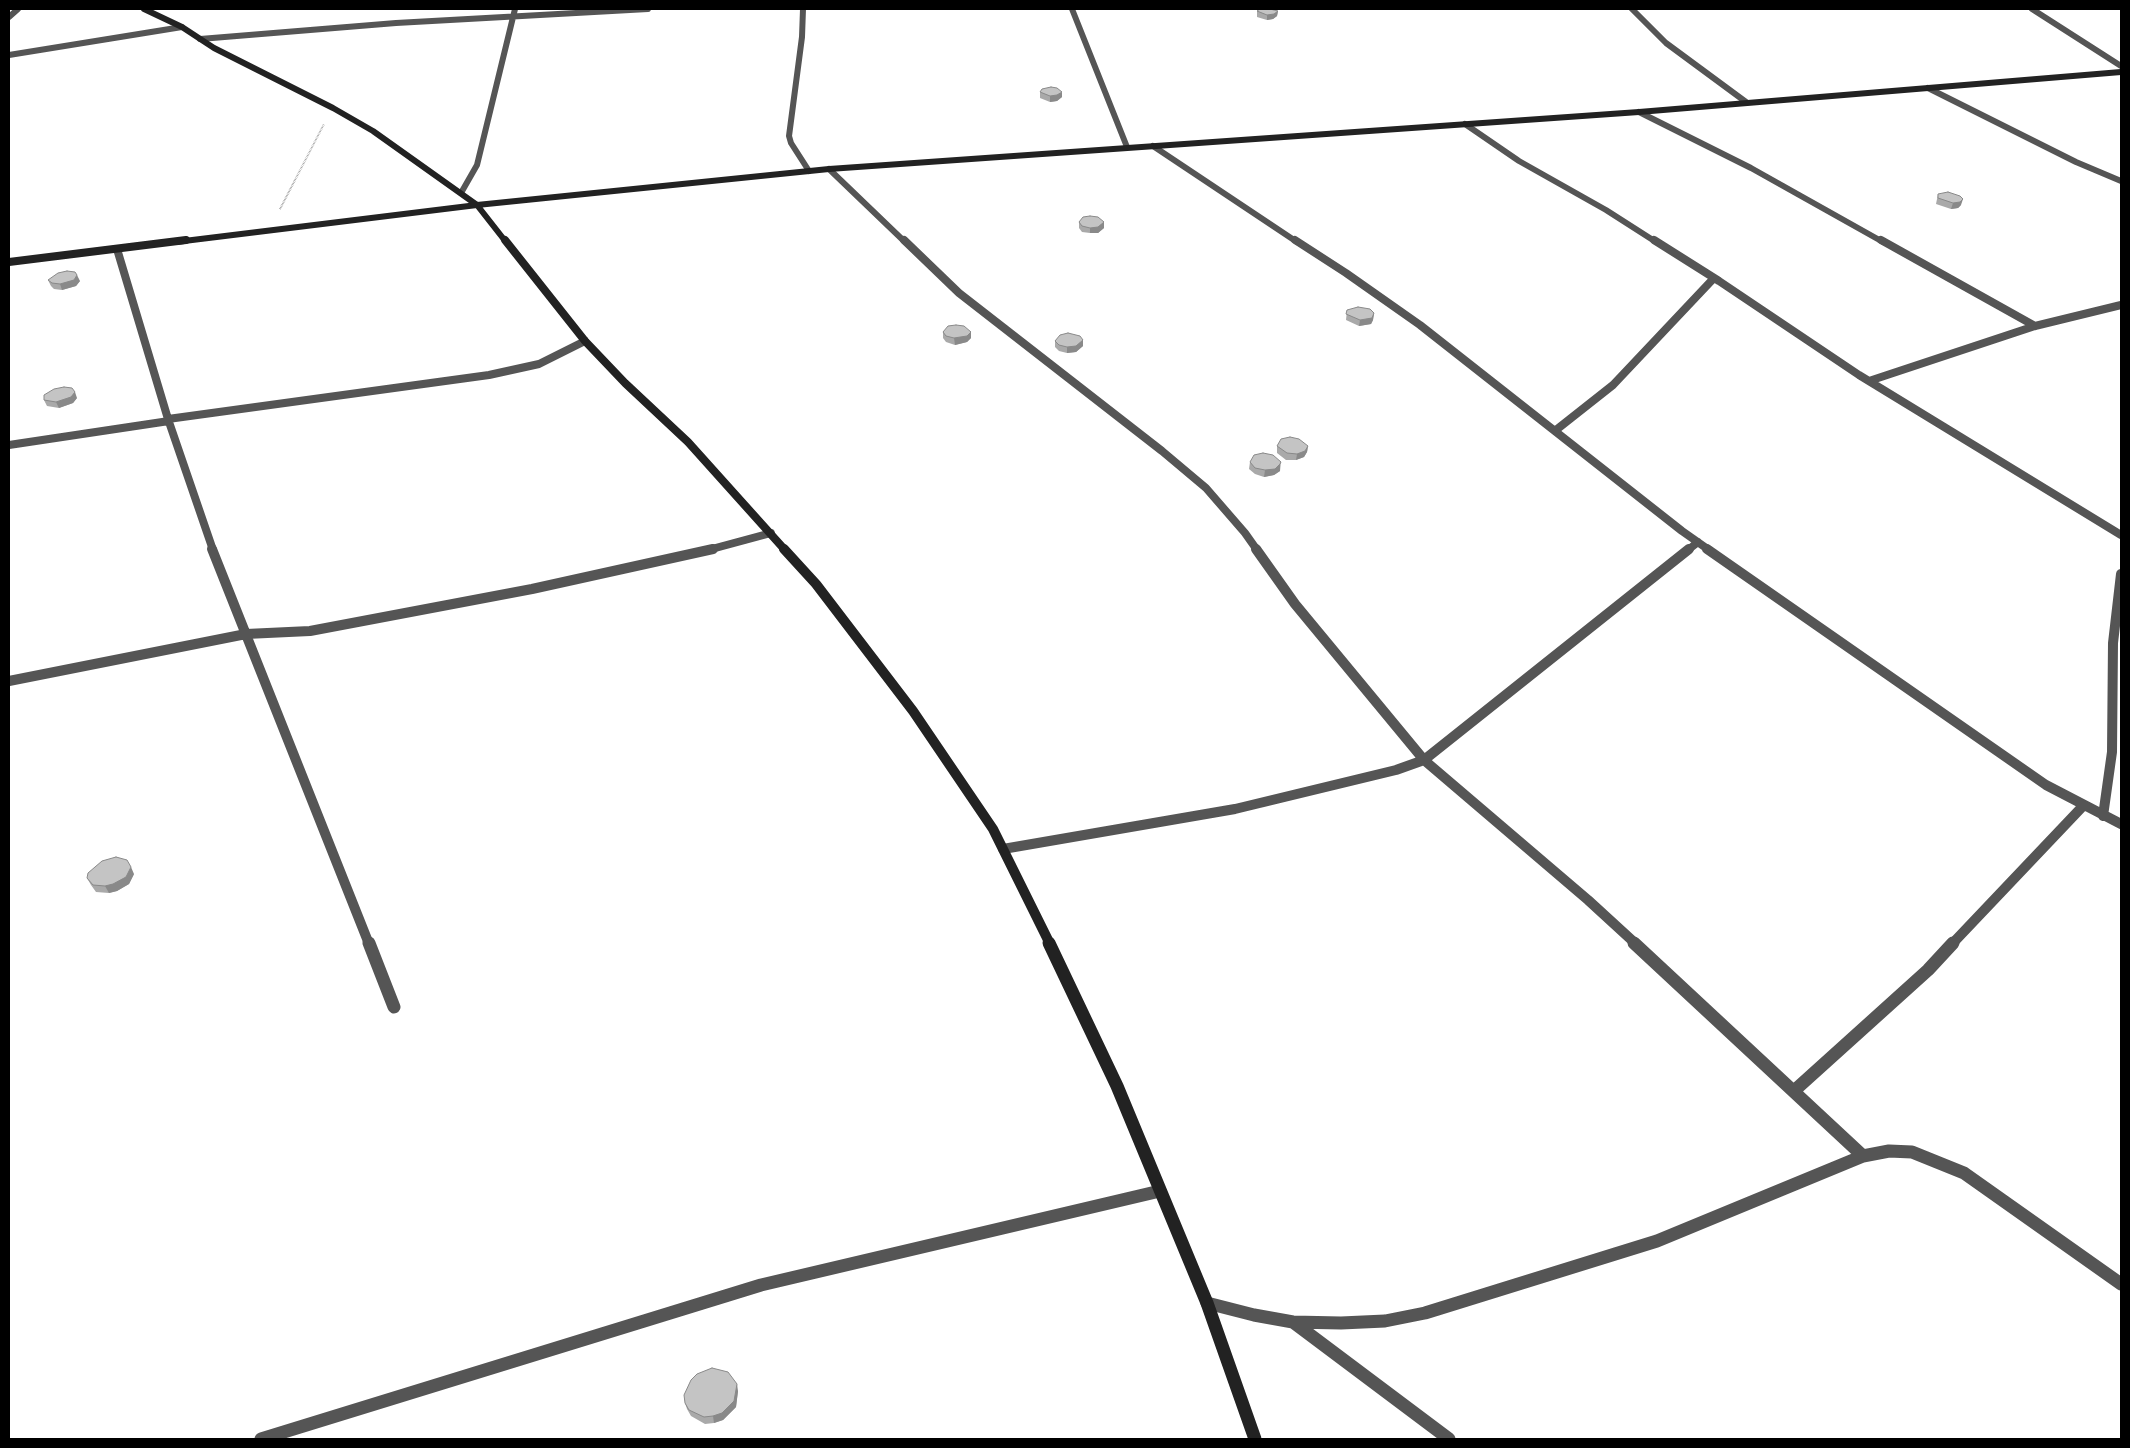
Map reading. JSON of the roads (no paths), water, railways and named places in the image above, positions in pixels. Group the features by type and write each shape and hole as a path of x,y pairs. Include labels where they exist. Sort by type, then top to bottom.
{"street":[{"path":"9,17 18,9"},
{"path":"144,9 182,27 200,39 333,108 373,131 477,205 544,292 585,341 625,383 688,442 816,584 913,711 993,829 1117,1086 1207,1303 1255,1439"},
{"path":"460,193 477,165 515,9"},
{"path":"200,39 396,23 648,9"},
{"path":"804,9 802,37 794,86 790,136 791,143 809,171"},
{"path":"1072,9 1127,148"},
{"path":"1632,9 1666,43 1746,102"},
{"path":"2032,9 2121,66"},
{"path":"9,55 182,27"},
{"path":"9,262 477,205 809,171 1639,112 2121,72"},
{"path":"1928,88 2076,162 2121,181"},
{"path":"1639,112 1751,168 2035,326"},
{"path":"1465,124 1519,161 1606,210 1714,278 1869,381 2121,535"},
{"path":"1153,146 1420,325 1698,542 2025,770 2083,806 2121,824"},
{"path":"829,170 959,293 1162,451 1206,488 1245,533 1295,604 1424,760 1588,900 1795,1090 1863,1156"},
{"path":"116,248 168,420 217,563 394,1007"},
{"path":"1556,430 1612,385 1714,278"},
{"path":"1869,381 2035,326 2121,305"},
{"path":"9,445 168,420 489,375 539,364 585,341"},
{"path":"9,681 246,634 310,631 532,589 697,554 771,533"},
{"path":"1003,850 1235,810 1396,770 1424,760 1698,542"},
{"path":"2104,816 2112,752 2113,643 2121,574"},
{"path":"1795,1090 1928,970 2083,806"},
{"path":"1207,1303 1254,1315 1293,1322 1341,1323 1376,1321 1425,1314 1657,1241 1863,1156 1889,1151 1912,1152 1964,1173 2121,1284"},
{"path":"261,1439 761,1285 1160,1191"},
{"path":"1293,1322 1449,1439"}]}
